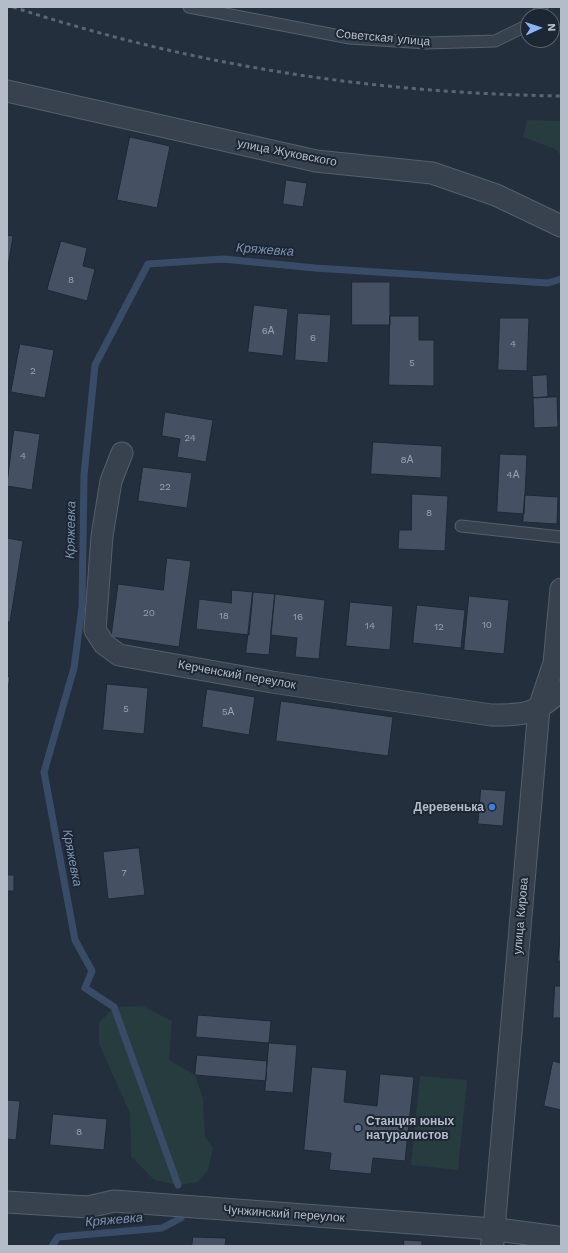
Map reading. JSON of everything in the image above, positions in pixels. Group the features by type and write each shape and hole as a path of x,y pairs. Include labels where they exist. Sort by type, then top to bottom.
{"street":[{"name":"улица Жуковского","path":"7,91 316,161 432,173 496,195 561,226"},
{"name":"Керченский переулок","path":"122,453 111,481 102,536 95,630 104,644 119,655 272,682 491,715 518,715 539,708 561,691"},
{"name":"улица Кирова","path":"493,1238 539,708 554,663 561,589"},
{"name":"Чунжинский переулок","path":"7,1202 88,1207 114,1201 493,1238 561,1238"}],"lane":[{"name":"Советская улица","path":"189,7 350,38 426,43 496,41 520,29"},
{"path":"461,526 561,537"}],"green space":[{"path":"527,120 561,121 561,155 555,149 523,137"},
{"path":"143,1006 172,1021 169,1060 195,1075 203,1099 205,1137 213,1147 208,1170 198,1182 178,1185 154,1180 131,1156 130,1113 99,1044 99,1023 114,1007"},
{"path":"420,1076 467,1080 458,1170 411,1165"}],"building":[{"path":"130,137 170,146 157,208 117,200"},
{"path":"286,180 307,183 303,207 283,204"},
{"path":"7,235 13,236 7,273"},
{"path":"61,241 87,248 83,266 95,269 87,301 47,290"},
{"path":"352,282 390,282 390,325 352,325"},
{"path":"254,305 288,309 283,356 248,352"},
{"path":"298,313 331,315 328,363 295,360"},
{"path":"390,316 419,316 419,340 434,340 434,386 389,385"},
{"path":"500,318 529,318 527,371 498,370"},
{"path":"20,344 54,350 45,398 11,392"},
{"path":"547,375 548,397 533,398 532,376"},
{"path":"557,397 558,427 534,428 533,398"},
{"path":"165,412 213,420 206,462 177,457 180,439 162,436"},
{"path":"14,430 40,434 32,490 7,486"},
{"path":"373,442 442,446 441,478 371,474"},
{"path":"500,454 527,455 524,514 497,512"},
{"path":"143,467 192,473 187,508 138,501"},
{"path":"412,494 448,496 445,551 398,549 399,530 411,530"},
{"path":"525,495 558,497 557,524 523,522"},
{"path":"7,538 23,541 10,622 7,622"},
{"path":"167,558 191,561 179,647 111,637 118,584 163,590"},
{"path":"232,590 253,592 249,635 196,629 199,599 231,603"},
{"path":"253,592 275,594 269,655 246,653"},
{"path":"275,594 325,600 319,659 295,657 297,638 271,635"},
{"path":"469,596 509,600 504,654 464,650"},
{"path":"350,602 393,606 390,650 346,646"},
{"path":"417,605 465,610 461,648 413,643"},
{"path":"7,676 10,677 7,695"},
{"path":"107,684 148,688 144,734 103,730"},
{"path":"207,689 255,697 249,735 202,727"},
{"path":"281,701 393,717 388,756 276,741"},
{"name":"Деревенька","path":"481,789 506,791 503,826 478,824"},
{"path":"139,848 145,895 108,899 103,852"},
{"path":"7,875 14,875 14,891 7,891"},
{"path":"561,931 561,961 558,961"},
{"path":"555,986 561,986 561,1018 553,1018"},
{"path":"198,1015 271,1021 269,1043 196,1037"},
{"path":"269,1043 297,1045 293,1093 265,1091"},
{"path":"197,1055 267,1061 266,1081 195,1075"},
{"path":"553,1061 561,1063 561,1110 544,1106"},
{"name":"Станция юных натуралистов","path":"312,1067 347,1070 344,1102 377,1106 380,1074 414,1077 405,1161 373,1158 371,1174 329,1170 331,1153 304,1150"},
{"path":"7,1100 20,1101 16,1140 7,1139"},
{"path":"53,1114 107,1119 104,1150 50,1145"},
{"path":"193,1237 226,1238 225,1246 192,1246"},
{"path":"404,1240 422,1241 422,1246 404,1246"}],"waterway":[{"name":"Кряжевка","path":"178,1185 114,1007 85,988 92,971 75,940 44,772 74,668 82,607 84,475 95,365 148,264 223,259 315,268 548,283 561,279"},
{"name":"Кряжевка","path":"52,1246 58,1237 162,1228 181,1218"}],"railway":[{"path":"13,7 81,28 148,45 216,60 284,72 352,82 421,89 490,94 561,96"}],"place":[{"name":"Деревенька","path":"492,807"},
{"name":"Станция юных натуралистов","path":"358,1128"}]}
